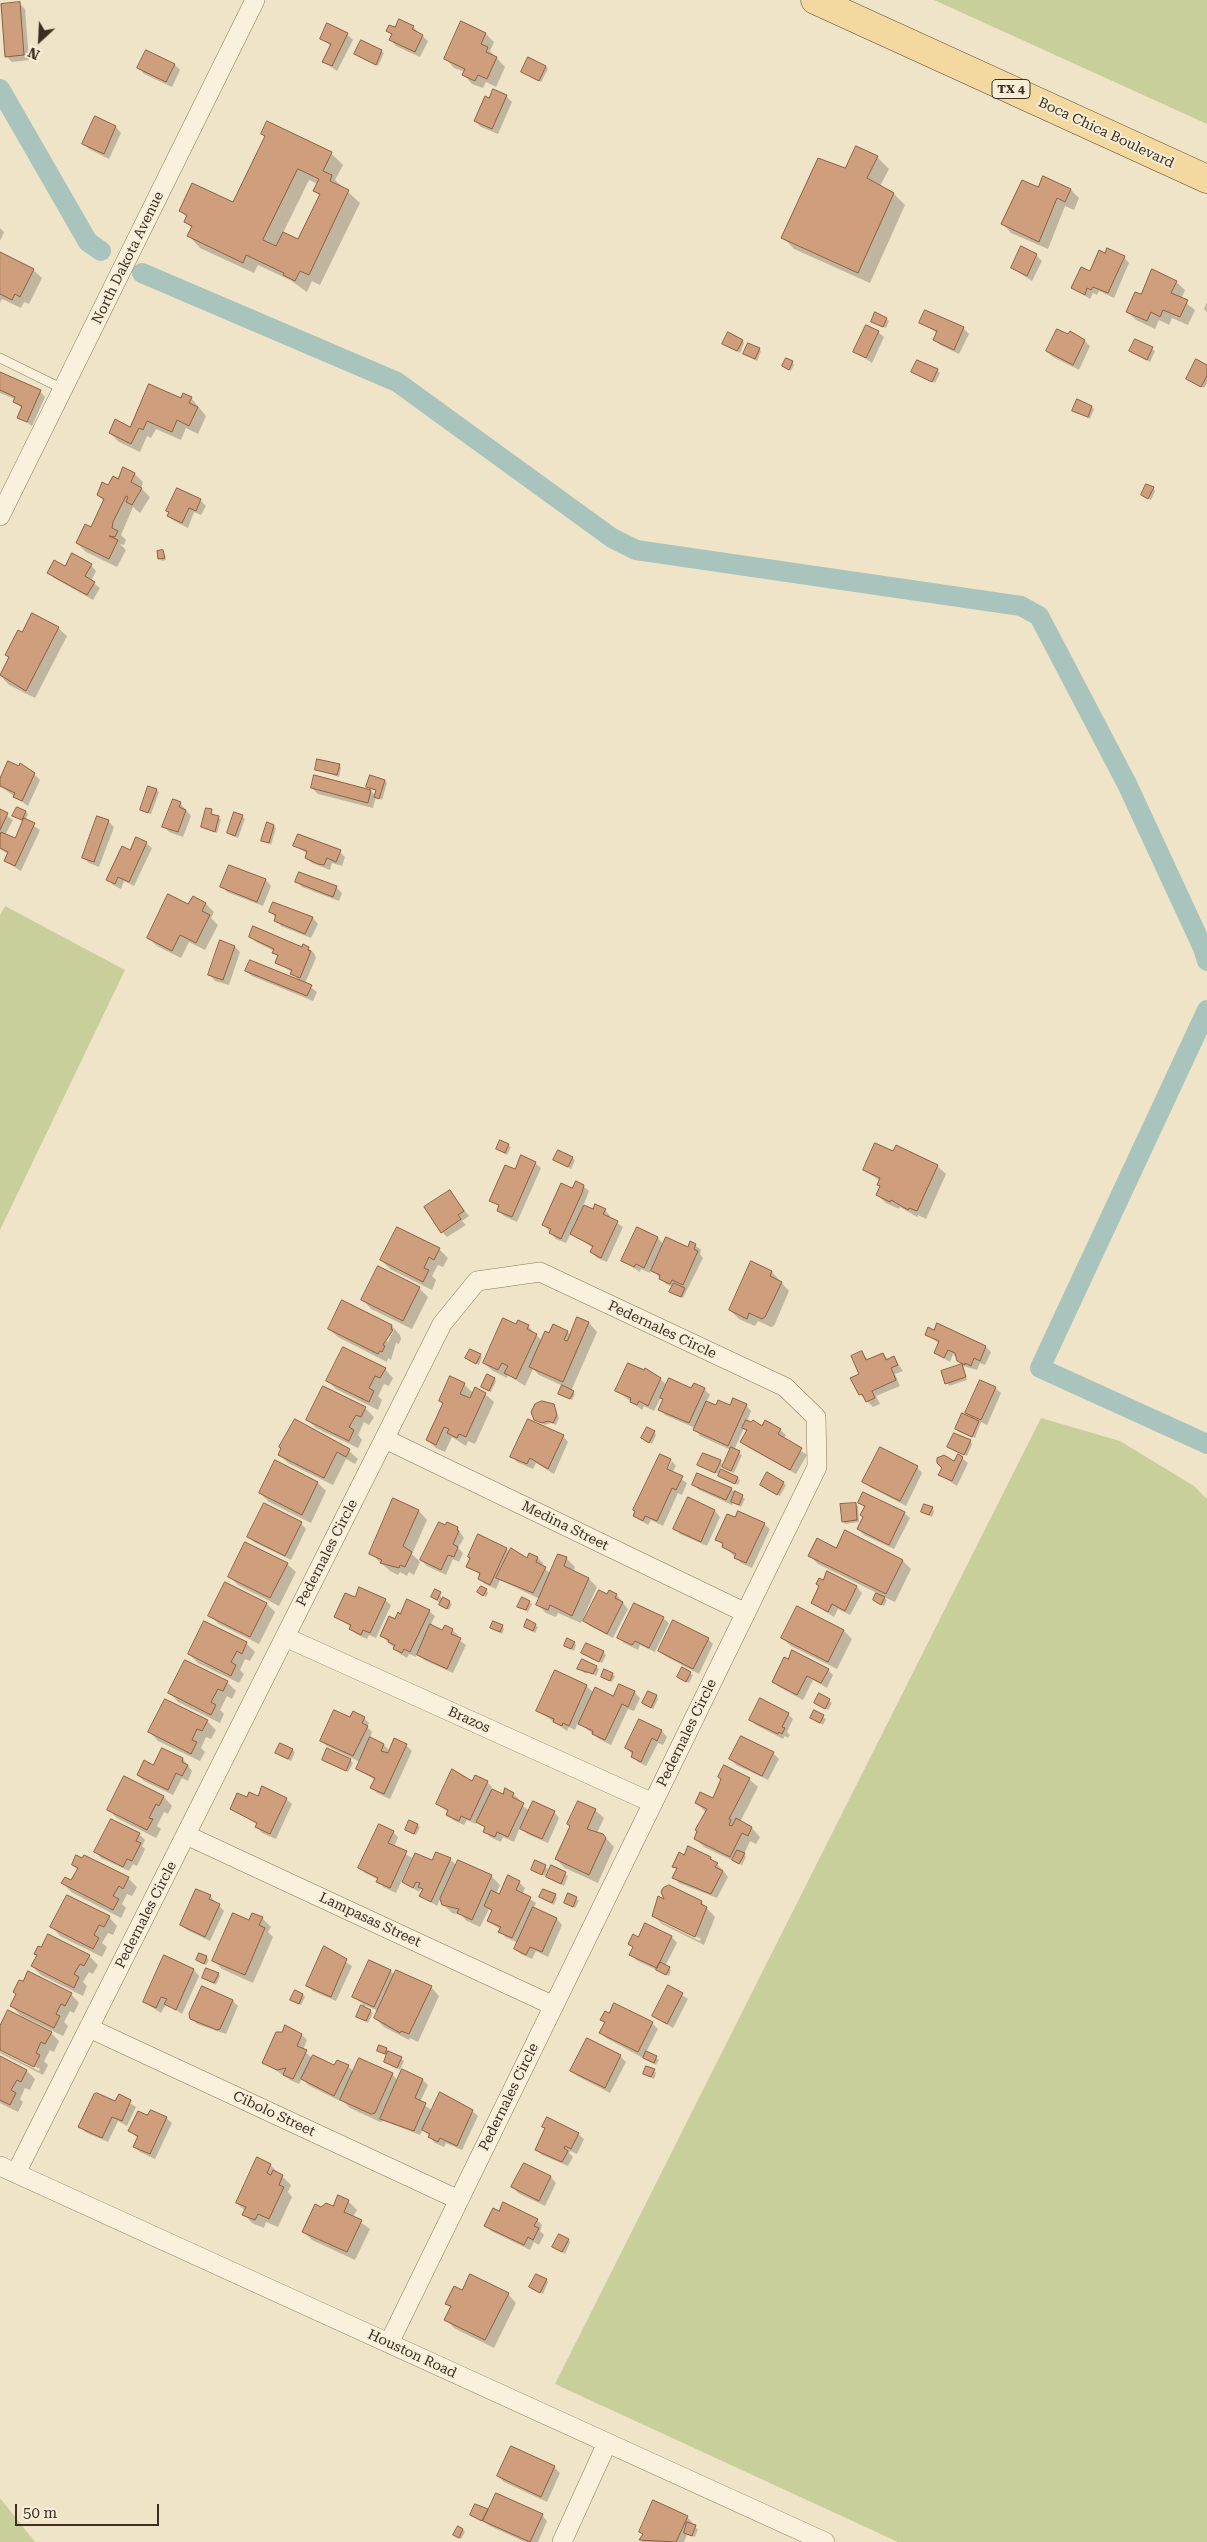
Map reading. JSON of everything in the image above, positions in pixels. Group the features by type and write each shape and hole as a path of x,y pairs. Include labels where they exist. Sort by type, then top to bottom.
{"main road":[{"name":"Boca Chica Boulevard","path":"815,0 1207,179"}],"street":[{"name":"North Dakota Avenue","path":"0,516 255,0"},
{"name":"Pedernales Circle","path":"8,2169 89,2028 442,1324 477,1281 540,1272 786,1387 816,1417 817,1467 389,2343"},
{"name":"Medina Street","path":"385,1439 746,1613"},
{"name":"Brazos","path":"285,1637 653,1803"},
{"name":"Lampasas Street","path":"186,1834 554,2006"},
{"name":"Cibolo Street","path":"89,2028 459,2200"},
{"name":"Houston Road","path":"8,2169 825,2542"},
{"path":"562,2542 608,2443"}],"lane":[{"path":"0,358 63,389"}],"green space":[{"path":"934,0 1207,0 1207,124"},
{"path":"5,906 125,970 0,1230 0,915"},
{"path":"1041,1418 1120,1441 1194,1486 1207,1499 1207,2542 898,2542 555,2384"},
{"path":"0,2498 35,2542 0,2542"}],"building":[{"path":"20,2 24,55 5,57 1,4"},
{"path":"399,19 414,26 412,29 423,35 415,52 389,40 392,34 386,31 389,25 395,27"},
{"path":"461,21 486,33 481,44 488,47 486,52 497,57 487,79 478,75 475,81 462,75 465,69 444,59"},
{"path":"327,23 348,33 332,66 322,62 331,44 320,39"},
{"path":"361,40 382,50 376,65 354,54"},
{"path":"146,50 175,64 166,82 137,68"},
{"path":"528,57 546,66 539,81 521,72"},
{"path":"493,89 507,95 492,129 474,121 485,96 489,98"},
{"path":"95,116 116,126 104,154 82,144"},
{"path":"267,121 332,152 323,171 332,175 330,181 349,190 309,275 300,271 295,281 283,275 284,273 246,255 243,263 187,236 192,226 184,222 187,215 179,211 192,183 233,202 265,136 261,134","holes":["298,169 319,179 313,191 320,194 298,239 283,232 276,246 263,240"]},
{"path":"856,146 878,156 867,178 894,193 858,273 781,238 818,158 845,168"},
{"path":"1043,176 1071,189 1065,202 1057,198 1039,242 1001,224 1022,180 1038,187"},
{"path":"1021,246 1037,254 1027,276 1011,268"},
{"path":"1107,248 1125,256 1108,293 1093,287 1091,290 1087,288 1085,295 1071,288 1081,267 1090,271 1099,250 1105,253"},
{"path":"0,252 34,269 20,297 15,294 12,300 0,294"},
{"path":"1152,269 1177,281 1171,293 1188,300 1180,317 1163,310 1160,317 1151,312 1147,321 1126,312 1135,292 1141,294"},
{"path":"925,310 964,327 954,350 933,340 937,331 919,323"},
{"path":"875,312 887,318 883,327 871,322"},
{"path":"866,325 879,331 866,358 853,352"},
{"path":"1057,329 1068,334 1070,331 1085,340 1073,365 1046,351"},
{"path":"728,332 743,340 737,351 722,344"},
{"path":"1135,339 1153,347 1147,360 1129,351"},
{"path":"748,343 760,348 755,359 743,354"},
{"path":"786,358 793,361 789,370 782,366"},
{"path":"1196,359 1207,365 1207,376 1201,387 1186,379"},
{"path":"917,360 938,369 932,382 911,372"},
{"path":"0,372 41,390 27,422 17,418 22,406 13,402 15,397 0,390"},
{"path":"149,384 181,398 183,393 192,397 189,403 198,407 189,426 177,420 172,432 147,421 143,430 139,428 131,444 109,433 115,419 130,427"},
{"path":"1077,399 1092,406 1088,417 1072,411"},
{"path":"123,467 135,473 131,482 142,488 132,505 126,502 128,497 126,496 113,522 112,528 118,531 115,537 109,536 118,540 109,559 76,543 85,524 91,527 104,499 97,495 102,482 108,485 113,476 118,479"},
{"path":"1146,484 1154,487 1148,499 1141,495"},
{"path":"177,488 201,499 196,511 189,508 182,523 167,516 169,512 166,511"},
{"path":"163,550 165,558 158,559 157,551"},
{"path":"72,553 92,564 85,576 95,582 87,595 47,573 54,560 65,566"},
{"path":"32,613 59,627 26,691 0,675 9,657 5,655 18,630 22,632"},
{"path":"317,759 340,764 337,775 315,770"},
{"path":"8,761 19,766 20,763 35,773 22,801 13,797 15,793 0,786 0,779"},
{"path":"314,775 371,790 368,803 311,788"},
{"path":"370,775 385,780 379,799 374,797 376,790 366,787"},
{"path":"148,786 157,789 148,813 140,810"},
{"path":"173,799 181,802 179,807 186,810 178,832 162,827"},
{"path":"17,807 26,811 22,820 12,816"},
{"path":"206,808 212,809 211,814 219,816 215,832 201,827"},
{"path":"0,809 8,813 0,830"},
{"path":"234,812 243,815 235,836 227,833"},
{"path":"97,816 109,820 94,862 82,858"},
{"path":"24,818 35,823 15,866 4,861 8,852 0,848 0,835 1,832 15,838"},
{"path":"267,822 274,825 269,843 261,841"},
{"path":"298,834 341,850 336,862 327,858 324,865 305,858 307,851 293,846"},
{"path":"136,837 147,842 129,882 118,877 115,884 106,880 122,846 130,850"},
{"path":"229,865 266,879 257,902 220,887"},
{"path":"299,872 337,886 333,897 295,882"},
{"path":"168,894 188,904 193,896 206,903 202,911 210,915 196,943 180,935 172,951 147,938"},
{"path":"273,902 313,917 305,934 274,921 276,915 269,912"},
{"path":"253,926 302,947 303,944 309,947 308,950 311,951 300,978 290,974 292,970 275,963 278,955 272,953 274,949 249,937"},
{"path":"220,940 235,946 223,980 208,975"},
{"path":"250,960 312,985 307,996 245,971"},
{"path":"500,1140 509,1144 505,1153 496,1149"},
{"path":"875,1143 893,1151 896,1145 938,1165 917,1211 909,1208 908,1210 891,1200 890,1202 876,1195 880,1186 877,1185 880,1178 863,1170"},
{"path":"558,1150 573,1157 568,1167 553,1160"},
{"path":"521,1155 536,1162 512,1217 497,1211 499,1205 489,1201 505,1165 515,1169"},
{"path":"576,1181 584,1185 582,1193 561,1239 549,1233 551,1229 542,1225 561,1183 572,1188"},
{"path":"450,1190 464,1211 458,1215 461,1219 441,1233 424,1207"},
{"path":"595,1204 606,1209 603,1214 618,1221 601,1258 590,1252 593,1246 570,1234 584,1205 593,1209"},
{"path":"397,1227 440,1248 434,1260 429,1257 424,1268 429,1270 423,1282 380,1260"},
{"path":"637,1227 658,1237 644,1268 636,1264 634,1267 621,1261"},
{"path":"666,1237 688,1247 690,1241 696,1244 694,1249 698,1251 683,1285 672,1280 670,1284 659,1279 660,1275 651,1271"},
{"path":"751,1261 772,1271 770,1276 782,1282 765,1317 762,1319 749,1313 747,1319 729,1310"},
{"path":"378,1266 420,1287 403,1321 361,1300"},
{"path":"674,1283 685,1288 681,1297 669,1292"},
{"path":"342,1300 392,1325 391,1329 393,1330 383,1345 385,1346 382,1352 380,1351 378,1354 328,1329"},
{"path":"577,1317 589,1322 563,1382 529,1367 545,1331 549,1333 553,1324 568,1331 564,1340 567,1341"},
{"path":"503,1318 516,1324 518,1320 529,1325 527,1329 537,1334 516,1379 504,1373 508,1366 502,1363 498,1370 483,1363"},
{"path":"937,1323 986,1346 980,1361 974,1358 971,1366 965,1363 965,1365 957,1361 955,1353 948,1350 944,1358 934,1353 939,1341 925,1335 928,1327 934,1330"},
{"path":"343,1347 386,1368 380,1378 375,1376 369,1388 374,1391 369,1402 326,1381"},
{"path":"470,1349 481,1354 476,1364 465,1358"},
{"path":"862,1351 866,1360 883,1353 886,1360 894,1356 898,1365 891,1368 896,1380 872,1391 875,1398 866,1402 862,1394 859,1395 850,1378 859,1374 851,1356"},
{"path":"628,1363 644,1370 645,1368 661,1378 648,1406 639,1401 637,1405 630,1402 631,1398 615,1391"},
{"path":"962,1364 966,1377 945,1384 941,1371"},
{"path":"487,1374 495,1378 489,1391 481,1387"},
{"path":"450,1376 465,1383 460,1394 470,1398 475,1387 486,1393 466,1437 459,1434 457,1438 447,1433 449,1429 444,1427 436,1445 426,1440 443,1403 439,1401"},
{"path":"669,1378 691,1388 694,1383 705,1388 689,1423 658,1410 663,1399 660,1398"},
{"path":"980,1380 996,1387 981,1420 965,1413"},
{"path":"562,1385 574,1391 570,1399 558,1394"},
{"path":"323,1386 366,1407 361,1417 356,1415 349,1427 354,1430 349,1441 306,1420"},
{"path":"733,1398 747,1404 728,1446 693,1430 706,1401 716,1405 718,1400 730,1405"},
{"path":"542,1401 554,1404 557,1415 553,1423 548,1421 542,1423 534,1420 531,1412 535,1404"},
{"path":"962,1413 979,1421 972,1437 955,1429"},
{"path":"295,1419 350,1449 346,1457 337,1452 324,1478 278,1455 281,1448 279,1447"},
{"path":"528,1419 564,1435 548,1469 530,1458 527,1464 510,1457"},
{"path":"746,1420 751,1422 753,1420 762,1426 765,1420 781,1429 778,1434 802,1448 790,1470 740,1442 747,1430 742,1428"},
{"path":"647,1427 655,1431 649,1443 641,1438"},
{"path":"954,1433 971,1440 964,1455 947,1447"},
{"path":"731,1447 740,1451 731,1471 722,1467"},
{"path":"880,1447 918,1466 900,1501 862,1482"},
{"path":"703,1453 721,1460 715,1473 697,1465"},
{"path":"660,1454 671,1459 667,1469 683,1476 676,1490 672,1488 657,1521 645,1516 643,1521 633,1516 635,1511 633,1510"},
{"path":"958,1454 963,1457 952,1481 938,1475 942,1468 937,1463 937,1458 944,1455 954,1461"},
{"path":"275,1460 318,1482 302,1515 259,1493"},
{"path":"721,1469 738,1477 735,1484 718,1476"},
{"path":"767,1472 784,1482 777,1495 760,1485"},
{"path":"697,1473 732,1488 726,1500 692,1485"},
{"path":"735,1491 743,1495 739,1505 731,1502"},
{"path":"863,1492 905,1512 889,1545 857,1529 863,1517 860,1515 865,1506 858,1503"},
{"path":"688,1497 715,1510 701,1542 673,1529"},
{"path":"393,1498 419,1510 403,1546 412,1552 405,1567 400,1565 399,1568 380,1563 382,1560 369,1554"},
{"path":"264,1503 302,1522 285,1556 247,1537"},
{"path":"856,1503 857,1520 842,1522 840,1504"},
{"path":"924,1504 933,1507 929,1515 921,1512"},
{"path":"738,1511 765,1523 746,1563 734,1558 736,1554 722,1547 723,1543 715,1540 727,1514 735,1517"},
{"path":"439,1522 445,1525 447,1522 458,1527 457,1530 459,1531 453,1544 458,1547 454,1557 448,1555 441,1570 420,1560"},
{"path":"845,1530 903,1560 886,1594 808,1556 817,1538 836,1548"},
{"path":"478,1534 507,1548 490,1585 478,1579 480,1573 466,1567 470,1558 468,1557"},
{"path":"245,1542 288,1563 270,1598 228,1577"},
{"path":"511,1548 527,1558 529,1553 538,1557 536,1562 546,1567 533,1593 496,1578"},
{"path":"558,1554 567,1557 564,1566 589,1578 572,1616 550,1605 548,1610 536,1605"},
{"path":"827,1571 857,1586 845,1611 832,1604 828,1612 811,1603 819,1586 816,1584 819,1578 823,1580"},
{"path":"225,1582 267,1603 250,1637 208,1616"},
{"path":"481,1586 487,1589 483,1596 477,1592"},
{"path":"359,1587 386,1599 370,1633 363,1630 361,1635 349,1629 351,1625 334,1617 345,1593 355,1597"},
{"path":"435,1589 441,1592 437,1600 431,1597"},
{"path":"599,1590 607,1594 609,1590 617,1594 615,1598 623,1602 607,1634 583,1621"},
{"path":"876,1593 885,1597 881,1605 873,1600"},
{"path":"443,1597 450,1601 447,1609 439,1605"},
{"path":"522,1597 530,1601 526,1610 517,1607"},
{"path":"407,1599 430,1610 410,1652 404,1649 402,1653 393,1649 395,1645 388,1642 389,1640 380,1636 389,1616 395,1619 398,1612 400,1614"},
{"path":"634,1603 664,1617 649,1648 635,1641 632,1645 617,1638"},
{"path":"797,1606 844,1630 828,1662 781,1638"},
{"path":"527,1619 536,1624 533,1631 524,1627"},
{"path":"673,1620 709,1638 693,1669 658,1651"},
{"path":"204,1621 247,1642 242,1654 237,1651 231,1662 236,1665 231,1676 188,1654"},
{"path":"493,1621 503,1625 500,1632 490,1628"},
{"path":"430,1624 442,1630 445,1625 453,1629 451,1634 461,1638 447,1669 417,1655"},
{"path":"567,1638 575,1642 571,1649 564,1646"},
{"path":"586,1643 604,1651 599,1662 581,1653"},
{"path":"792,1650 829,1669 821,1683 807,1676 797,1695 772,1682 784,1657 788,1659"},
{"path":"582,1659 597,1666 593,1674 577,1669"},
{"path":"185,1660 228,1681 223,1691 218,1689 211,1702 216,1705 211,1715 168,1693"},
{"path":"682,1667 691,1672 686,1682 677,1677"},
{"path":"604,1669 613,1673 610,1681 601,1677"},
{"path":"555,1670 587,1685 569,1726 563,1723 562,1726 553,1722 554,1719 536,1711"},
{"path":"619,1684 635,1691 628,1707 622,1704 605,1740 592,1734 593,1731 578,1724 595,1687 613,1696"},
{"path":"648,1691 657,1695 651,1708 642,1703"},
{"path":"819,1693 830,1699 825,1709 814,1703"},
{"path":"760,1698 789,1713 782,1727 785,1728 782,1734 779,1732 778,1734 749,1720"},
{"path":"165,1699 208,1720 202,1731 197,1729 192,1740 197,1742 191,1754 148,1732"},
{"path":"334,1710 350,1717 353,1711 365,1717 362,1723 368,1726 353,1756 320,1741"},
{"path":"814,1710 824,1715 820,1723 810,1718"},
{"path":"639,1719 662,1730 657,1741 652,1738 641,1762 631,1757 633,1752 625,1748"},
{"path":"741,1736 774,1752 762,1776 729,1759"},
{"path":"370,1737 384,1744 381,1751 388,1753 394,1738 407,1744 384,1794 370,1788 375,1778 356,1769"},
{"path":"280,1743 293,1749 288,1759 275,1753"},
{"path":"162,1748 183,1758 182,1762 188,1765 182,1776 176,1773 168,1790 137,1775 144,1760 153,1765"},
{"path":"327,1748 351,1759 346,1771 322,1760"},
{"path":"724,1765 750,1778 729,1819 731,1820 729,1825 732,1826 736,1818 752,1827 748,1836 742,1833 730,1857 694,1839 697,1831 695,1830 707,1809 695,1803 700,1792 713,1798 721,1779 718,1777"},
{"path":"452,1769 472,1781 475,1775 488,1781 470,1820 461,1816 459,1821 446,1815 448,1810 436,1804"},
{"path":"124,1776 164,1796 159,1806 156,1804 149,1818 153,1819 147,1830 107,1810"},
{"path":"262,1786 287,1798 270,1834 255,1827 257,1823 230,1809 237,1793 247,1797 249,1792 258,1796"},
{"path":"505,1788 514,1793 512,1797 524,1803 508,1837 497,1832 495,1837 483,1832 485,1827 476,1822 492,1789 503,1794"},
{"path":"533,1801 555,1811 542,1839 520,1829"},
{"path":"578,1801 596,1809 587,1829 603,1834 606,1838 589,1875 555,1859 570,1826 567,1824"},
{"path":"111,1819 140,1833 136,1841 141,1843 132,1861 127,1859 123,1867 94,1852"},
{"path":"409,1820 418,1824 414,1834 405,1830"},
{"path":"379,1824 394,1831 388,1843 407,1851 390,1888 376,1882 378,1878 358,1868"},
{"path":"688,1846 711,1857 710,1859 718,1863 715,1867 723,1871 711,1894 672,1878 677,1868 672,1867 679,1852 684,1855"},
{"path":"737,1850 745,1853 739,1864 732,1860"},
{"path":"436,1852 451,1858 431,1902 419,1896 423,1889 418,1887 420,1883 416,1882 413,1888 402,1882 415,1853 432,1860"},
{"path":"76,1855 82,1858 84,1855 129,1877 123,1889 119,1886 113,1896 119,1899 113,1910 61,1883 65,1877 71,1880 78,1868 72,1865"},
{"path":"458,1860 492,1875 472,1920 457,1913 459,1909 442,1905 440,1899"},
{"path":"535,1860 546,1865 542,1875 531,1870"},
{"path":"551,1865 566,1872 561,1884 546,1877"},
{"path":"508,1875 520,1881 516,1890 531,1897 512,1938 498,1932 501,1927 487,1921 492,1910 484,1906 491,1890 499,1894"},
{"path":"669,1885 702,1901 701,1904 707,1907 695,1937 652,1916 658,1896 664,1899 661,1892 663,1888"},
{"path":"196,1889 211,1895 209,1899 220,1904 205,1937 180,1925"},
{"path":"543,1889 556,1894 552,1903 539,1897"},
{"path":"568,1893 577,1897 573,1907 564,1903"},
{"path":"67,1895 110,1916 104,1927 99,1925 94,1935 99,1938 93,1949 50,1927"},
{"path":"533,1907 557,1918 542,1952 530,1947 526,1955 514,1949"},
{"path":"233,1913 249,1920 252,1913 263,1917 259,1925 265,1928 245,1975 212,1961"},
{"path":"645,1923 672,1936 657,1968 629,1955 633,1947 628,1944 633,1934 638,1937"},
{"path":"48,1934 90,1955 84,1966 80,1964 74,1974 79,1977 74,1988 31,1966 37,1955 34,1954 38,1946 41,1947"},
{"path":"324,1946 347,1959 331,1997 306,1986"},
{"path":"199,1953 207,1956 204,1964 196,1960"},
{"path":"164,1955 194,1969 176,2010 164,2004 167,1999 161,1997 156,2008 143,2002"},
{"path":"369,1960 391,1970 374,2007 352,1997"},
{"path":"660,1962 670,1967 666,1975 656,1970"},
{"path":"206,1968 219,1973 214,1983 202,1978"},
{"path":"396,1970 432,1986 409,2034 401,2031 400,2033 374,2018"},
{"path":"28,1971 72,1993 65,2006 61,2004 56,2014 60,2016 54,2028 10,2006 16,1994 13,1992 19,1980 23,1981"},
{"path":"668,1985 683,1993 667,2024 652,2016"},
{"path":"202,1986 233,2000 220,2029 217,2030 190,2019 189,2014"},
{"path":"295,1990 303,1994 299,2004 290,2000"},
{"path":"614,2003 653,2022 638,2052 599,2033 605,2022 600,2020 605,2011 609,2013"},
{"path":"361,2005 371,2010 366,2021 356,2017"},
{"path":"8,2010 52,2032 45,2044 41,2042 36,2053 40,2055 34,2067 0,2050 0,2026"},
{"path":"285,2025 302,2034 297,2046 307,2050 293,2079 283,2075 286,2068 277,2070 262,2063 276,2032 282,2032"},
{"path":"587,2038 621,2055 605,2088 570,2071"},
{"path":"379,2045 387,2048 385,2054 377,2051"},
{"path":"388,2051 402,2057 397,2068 384,2062"},
{"path":"646,2051 657,2056 654,2063 643,2058"},
{"path":"313,2055 334,2065 337,2060 349,2065 334,2096 301,2079"},
{"path":"0,2056 27,2070 21,2082 17,2080 11,2090 16,2093 10,2105 0,2100"},
{"path":"359,2058 393,2073 375,2113 371,2114 340,2100"},
{"path":"646,2066 655,2069 651,2077 643,2074"},
{"path":"402,2069 423,2079 415,2098 426,2103 414,2131 380,2119"},
{"path":"440,2092 473,2110 457,2146 440,2138 438,2142 428,2137 430,2134 422,2130"},
{"path":"97,2093 115,2101 119,2094 131,2100 122,2121 112,2117 102,2138 78,2127 94,2094"},
{"path":"151,2110 167,2117 150,2154 133,2147 138,2136 128,2131 138,2111 147,2115"},
{"path":"547,2117 579,2133 571,2149 565,2146 564,2148 568,2151 562,2162 535,2150 545,2128 542,2127"},
{"path":"257,2157 271,2164 267,2173 271,2175 273,2170 283,2175 279,2185 284,2187 269,2219 258,2214 255,2220 242,2215 246,2207 236,2203"},
{"path":"524,2163 551,2176 539,2201 511,2187"},
{"path":"338,2195 349,2200 344,2212 362,2220 347,2252 302,2232 315,2204 321,2207 326,2203 333,2206"},
{"path":"503,2202 538,2219 534,2226 539,2228 533,2240 528,2237 524,2245 484,2226 493,2208 499,2211"},
{"path":"559,2234 569,2239 562,2252 552,2247"},
{"path":"470,2274 509,2293 485,2340 444,2320 451,2306 445,2304 454,2286 462,2290"},
{"path":"536,2274 547,2279 540,2293 529,2287"},
{"path":"511,2446 555,2466 541,2497 497,2476"},
{"path":"496,2493 543,2514 530,2542 483,2521"},
{"path":"653,2500 688,2516 676,2542 639,2540 643,2534 639,2532"},
{"path":"475,2504 488,2509 482,2521 470,2515"},
{"path":"687,2522 696,2525 692,2536 684,2533"},
{"path":"458,2526 463,2529 459,2538 453,2535"}],"waterway":[{"path":"0,89 88,242 101,251"},
{"path":"142,273 397,382 612,538 636,550 1021,606 1039,616 1127,784 1203,948 1207,961"},
{"path":"1207,1010 1040,1368 1207,1444"}]}
